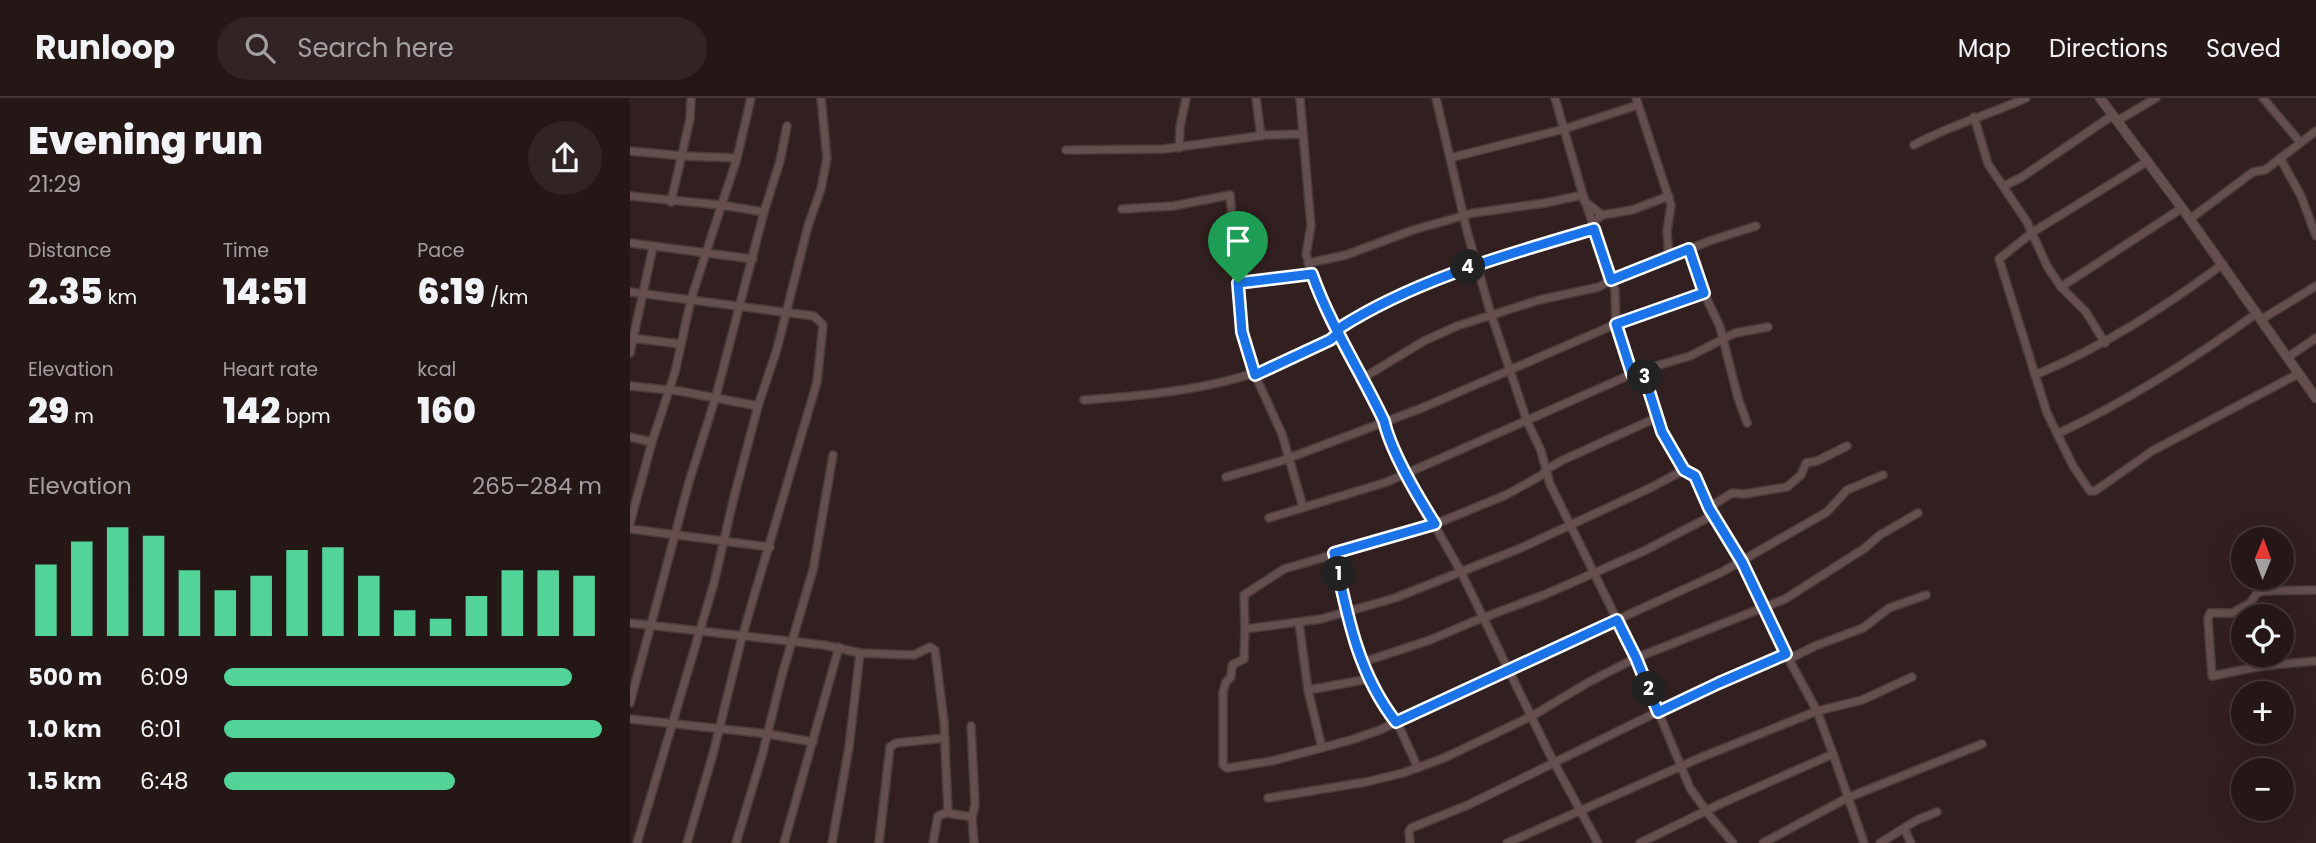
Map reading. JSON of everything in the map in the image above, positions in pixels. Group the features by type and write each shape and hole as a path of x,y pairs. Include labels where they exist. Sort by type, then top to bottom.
{"street":[{"path":"671,202 683,156 691,98"},
{"path":"630,523 669,390 691,299 737,158 751,98"},
{"path":"638,843 711,592 758,407 777,349 808,226 827,166 827,133 821,98"},
{"path":"1179,148 1186,98"},
{"path":"1256,98 1261,136"},
{"path":"1300,98 1311,226 1306,246 1312,274 1407,473 1461,572 1554,762 1598,843"},
{"path":"1436,98 1463,216 1492,315 1550,484 1636,658 1679,767 1696,799 1733,843"},
{"path":"1555,98 1583,198 1615,290 1616,324 1632,374"},
{"path":"1914,145 1946,128 2026,98"},
{"path":"2100,98 2223,264 2316,398"},
{"path":"2004,186 2115,118 2156,98"},
{"path":"2263,98 2300,142"},
{"path":"1450,158 1564,129 1637,102 1669,196 1669,258"},
{"path":"1974,117 1988,164 2032,232 2043,259 2062,287 2086,312 2105,343"},
{"path":"630,703 780,161 787,126"},
{"path":"2190,219 2253,172 2263,171 2316,131"},
{"path":"1066,150 1179,148 1261,136 1302,134"},
{"path":"630,151 737,158"},
{"path":"2280,158 2301,196 2316,236"},
{"path":"2148,161 2032,232 2002,256 1999,263 2047,413 2073,466 2092,492 2164,444 2298,374"},
{"path":"1122,209 1172,206 1230,195 1242,332 1255,375 1273,410 1303,508"},
{"path":"630,196 764,212"},
{"path":"1084,400 1203,387 1255,375 1407,293 1477,264 1593,226 1601,215 1632,210 1669,196"},
{"path":"1308,263 1346,255 1413,230 1463,216 1583,198"},
{"path":"1583,198 1601,215"},
{"path":"2062,287 2182,208"},
{"path":"1363,377 1424,341 1457,326 1539,300 1589,290 1689,249 1756,226"},
{"path":"630,243 753,259"},
{"path":"630,353 653,247"},
{"path":"1689,249 1704,293 1711,304 1747,423"},
{"path":"2035,375 2105,343 2223,264"},
{"path":"1238,283 1312,274"},
{"path":"2057,434 2091,418 2260,316 2316,286"},
{"path":"630,292 814,316 823,325 817,382 742,637 687,843"},
{"path":"1226,477 1289,458 1433,404 1616,324 1704,293"},
{"path":"1269,518 1371,487 1632,374 1690,356 1735,333 1768,327"},
{"path":"632,338 681,344"},
{"path":"2288,357 2316,338"},
{"path":"1643,372 1656,418 1684,470 1695,476 1711,512 1742,562 1787,657 1817,711 1864,843"},
{"path":"630,386 716,396 758,407"},
{"path":"1656,418 1547,469 1542,475 1506,495 1435,524 1284,569 1246,593 1243,598 1245,656 1232,664 1231,677 1226,681 1223,692 1221,721 1224,767 1234,768 1272,761 1373,733 1742,562 1827,512 1847,490 1883,475"},
{"path":"630,437 652,442"},
{"path":"1363,662 1430,640 1644,551 1711,512 1732,493 1744,494 1787,487 1796,482 1806,463 1817,461 1847,446"},
{"path":"736,843 813,570 833,455"},
{"path":"1245,629 1321,619 1395,598 1521,548 1684,470"},
{"path":"1268,798 1366,782 1418,768 1532,716 1636,658 1797,592 1865,548 1880,535 1918,513"},
{"path":"630,530 770,547"},
{"path":"1334,553 1347,610 1369,679 1396,722 1418,768"},
{"path":"2316,590 2257,593 2243,608 2232,613 2210,614 2208,619 2212,676 2262,666 2316,661"},
{"path":"1410,843 1411,828 1468,805 1719,683 1863,628 1889,608 1926,595"},
{"path":"630,623 839,647 860,653 914,655 926,648 933,648 937,662 945,738 947,813"},
{"path":"1299,623 1308,691 1322,748"},
{"path":"784,843 839,647"},
{"path":"832,843 849,747 860,653"},
{"path":"1507,843 1679,767 1817,711 1862,700 1912,677"},
{"path":"1308,691 1369,679"},
{"path":"630,719 768,734 813,742"},
{"path":"971,726 974,843"},
{"path":"879,843 890,747 895,743 945,738"},
{"path":"1763,843 1847,798 1982,744"},
{"path":"1640,843 1833,754"},
{"path":"1880,843 1905,830 1917,820 1937,812"},
{"path":"933,843 938,816 947,813 972,817"},
{"path":"1905,830 1911,843"}],"route":[{"path":"1238,283 1242,332 1255,375 1330,340 1339,333 1338,329 1352,320 1423,285 1466,268 1594,229 1611,280 1689,249 1704,293 1616,324 1617,332 1632,374 1643,372 1656,418 1671,450 1684,470 1695,476 1709,508 1742,562 1786,654 1658,712 1617,620 1396,722 1375,692 1365,671 1334,553 1435,524 1414,489 1363,377 1355,365 1338,329 1318,292 1312,274 1238,283"}]}
